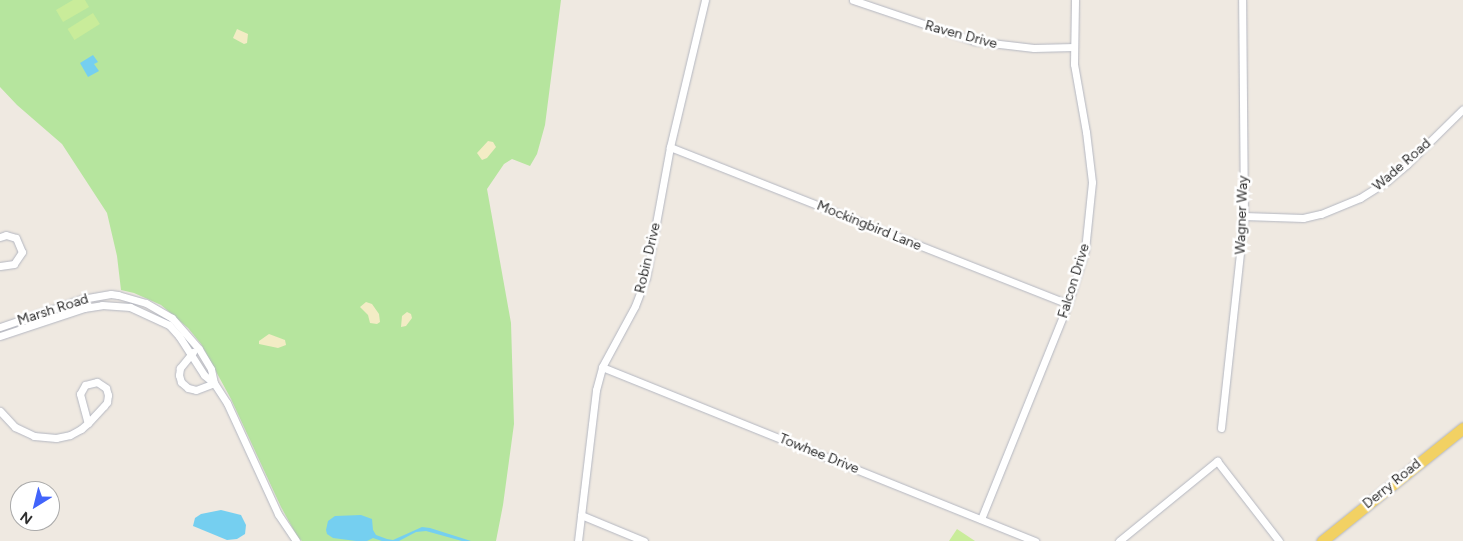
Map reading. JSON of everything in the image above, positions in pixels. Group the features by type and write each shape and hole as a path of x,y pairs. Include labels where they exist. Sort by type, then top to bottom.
{"main road":[{"name":"Derry Road","path":"1322,541 1463,428"}],"street":[{"name":"Robin Drive","path":"578,541 596,390 602,367 635,306 646,278 670,147 705,0"},
{"name":"Raven Drive","path":"852,0 974,41 1034,48 1074,46"},
{"name":"Falcon Drive","path":"982,519 1068,304 1085,250 1092,182 1086,132 1077,84 1074,46 1075,0"},
{"name":"Wagner Way","path":"1221,428 1244,216 1242,0"},
{"name":"Wade Road","path":"1244,216 1303,218 1321,214 1360,198 1387,181 1407,164 1463,109"},
{"name":"Mockingbird Lane","path":"670,147 1068,304"},
{"path":"0,237 6,235 16,238 22,252 14,264 0,266"},
{"name":"Marsh Road","path":"0,327 82,298 111,294 146,303 160,310 185,331 212,369 214,384"},
{"name":"Marsh Road","path":"0,336 84,308 116,304 141,311 169,325 204,375 214,384 245,440 278,514 296,541"},
{"path":"199,349 191,354 179,371 181,382 188,388 196,390 214,384"},
{"name":"Towhee Drive","path":"602,367 1035,541"},
{"path":"0,411 15,427 42,438 70,435 88,423 104,406 108,398 105,387 96,382 87,383 80,392 80,400 88,423"},
{"path":"1119,541 1217,461 1279,541"},
{"path":"581,515 644,541"}],"green space":[{"path":"0,0 561,0 545,125 537,154 530,166 512,159 504,164 487,189 511,323 514,424 496,541 302,541 298,538 281,507 231,399 201,344 188,328 161,305 134,293 121,290 117,256 107,213 62,144 17,105 0,87"},
{"path":"73,0 85,0 89,7 63,22 56,10"},
{"path":"93,13 100,24 74,40 68,29"},
{"path":"957,529 975,541 949,541"}],"sand":[{"path":"237,29 248,34 247,43 244,44 233,38"},
{"path":"488,141 493,142 496,147 487,158 482,160 477,153"},
{"path":"366,302 372,304 379,314 380,322 377,324 370,323 368,315 360,307"},
{"path":"407,312 411,314 412,318 406,326 401,327 402,316"},
{"path":"269,334 285,340 286,345 278,348 259,344 259,341"}],"water":[{"path":"93,55 98,62 94,64 99,71 88,77 80,63"},
{"path":"221,510 241,515 246,525 245,534 237,539 227,540 193,526 195,518 201,514"},
{"path":"361,515 372,519 373,530 376,535 387,539 393,540 422,527 471,541 462,541 426,531 416,532 399,541 382,541 373,538 367,541 356,541 333,538 327,534 328,521 335,516"}]}
